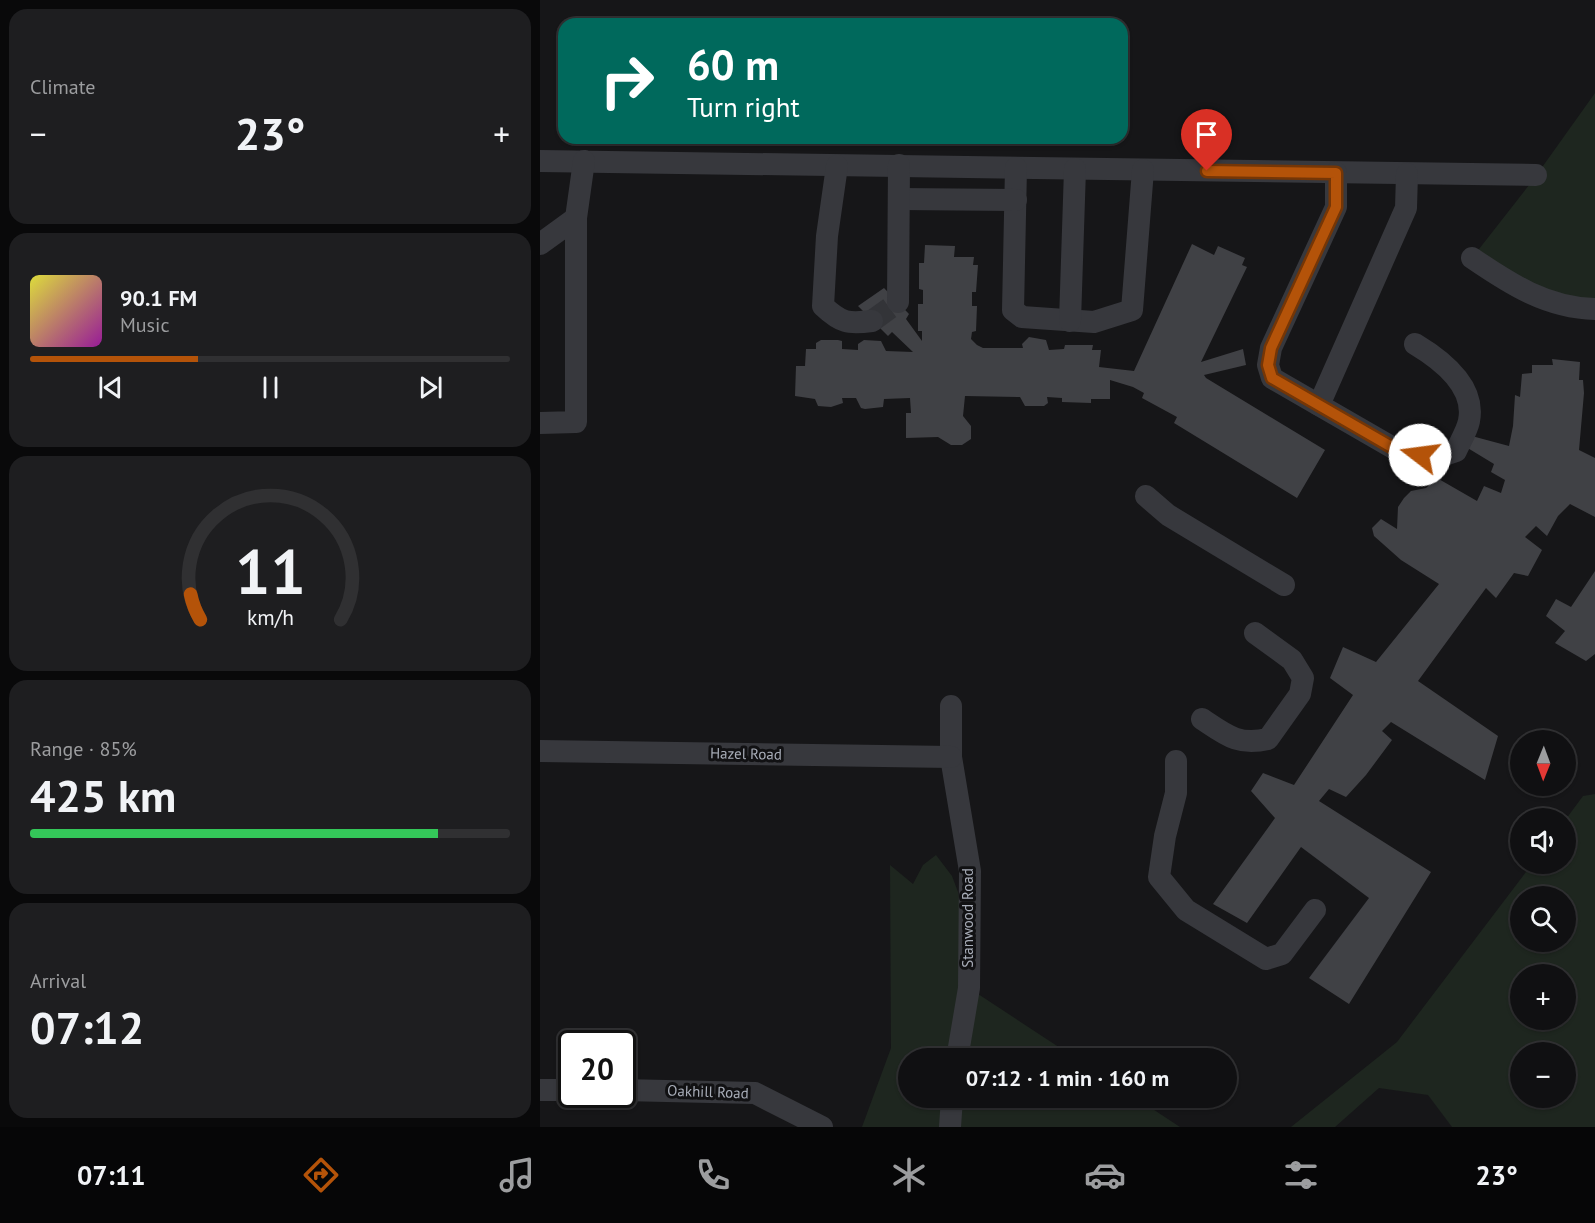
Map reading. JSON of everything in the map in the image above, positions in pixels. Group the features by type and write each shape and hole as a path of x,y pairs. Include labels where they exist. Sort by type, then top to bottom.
{"street":[{"path":"540,161 1536,175"},
{"path":"540,423 576,422 576,218 584,161"},
{"path":"898,302 899,165"},
{"path":"837,166 827,236 823,306 849,324 872,321"},
{"path":"1016,168 1013,310 1022,317 1094,322 1132,310 1143,170"},
{"path":"1070,321 1075,169"},
{"path":"1336,173 1336,207 1271,348 1268,365 1272,378 1402,453 1438,457 1456,451 1469,421 1469,402 1460,384 1442,360 1415,344"},
{"path":"1318,405 1406,208 1407,174"},
{"path":"898,199 1016,200"},
{"path":"540,244 576,218"},
{"path":"1472,258 1516,288 1573,309 1595,309"},
{"path":"1146,496 1168,516 1284,585"},
{"path":"1202,719 1229,737 1250,743 1268,739 1300,694 1303,678 1292,660 1254,633"},
{"name":"Stanwood Road","path":"951,706 951,757 969,871 969,988 959,1048"},
{"name":"Hazel Road","path":"540,751 951,757"},
{"path":"1176,761 1176,793 1165,836 1159,877 1186,910 1266,959 1282,954 1315,910"},
{"path":"540,1090 558,1090"},
{"name":"Oakhill Road","path":"636,1090 755,1093 822,1127"},
{"path":"950,1127 951,1108"}],"shaded area":[{"path":"1595,93 1595,309 1472,258 1533,180"},
{"path":"1595,794 1595,1127 1452,1127 1428,1095 1379,1088 1335,1127 1291,1127 1397,1042 1510,893 1510,952 1576,952 1576,886 1515,886 1524,874 1576,874 1576,808 1574,808 1583,796"},
{"path":"936,855 952,876 958,892 969,988 1060,1048 898,1048 898,1108 1151,1108 1180,1127 862,1127 891,1048 890,865 913,884 923,865"}],"building":[{"path":"1192,244 1214,255 1218,246 1245,258 1242,265 1247,267 1201,362 1243,349 1246,365 1204,375 1325,450 1297,498 1174,423 1177,417 1142,398 1144,393 1110,380 1110,399 1091,399 1091,403 1062,402 1062,398 1047,397 1048,403 1044,406 1025,406 1020,397 965,396 963,416 971,426 971,439 962,445 951,445 938,437 906,438 906,413 911,413 910,398 884,399 883,407 865,409 861,408 856,398 842,398 843,403 831,407 818,406 815,399 795,396 796,366 805,366 806,349 816,349 816,343 821,340 842,341 842,349 858,350 858,344 864,340 881,341 886,351 913,352 892,332 888,336 858,306 884,288 909,314 906,319 922,341 922,331 918,331 918,304 923,304 923,290 919,289 919,263 924,263 925,245 955,246 954,257 974,257 973,265 978,265 976,292 972,292 972,306 977,306 976,331 972,332 971,339 977,345 983,348 1023,348 1022,344 1029,337 1046,340 1049,350 1064,349 1065,345 1093,345 1092,350 1101,350 1099,367 1134,371"},
{"path":"1552,359 1580,362 1579,380 1583,380 1584,393 1579,450 1595,458 1595,517 1570,504 1558,516 1547,536 1536,526 1525,537 1542,550 1528,576 1514,573 1496,598 1486,588 1418,681 1498,736 1485,780 1391,722 1382,731 1392,740 1346,797 1329,789 1319,801 1431,872 1349,1004 1309,978 1369,898 1301,847 1247,923 1213,904 1275,818 1251,791 1263,773 1294,785 1353,695 1330,678 1343,647 1376,662 1439,584 1401,560 1374,536 1372,528 1381,519 1397,529 1398,507 1404,498 1411,491 1426,488 1437,478 1477,501 1484,486 1501,493 1505,480 1491,472 1494,464 1466,447 1468,435 1509,446 1515,395 1520,397 1522,374 1532,373 1532,365 1553,365"},
{"path":"1595,571 1595,654 1586,661 1555,643 1565,631 1546,616 1556,599 1571,607"}],"tunnel":[{"path":"872,321 898,302"}],"route":[{"path":"1207,171 1336,173 1336,207 1271,348 1268,365 1272,378 1402,453 1420,455"}]}
